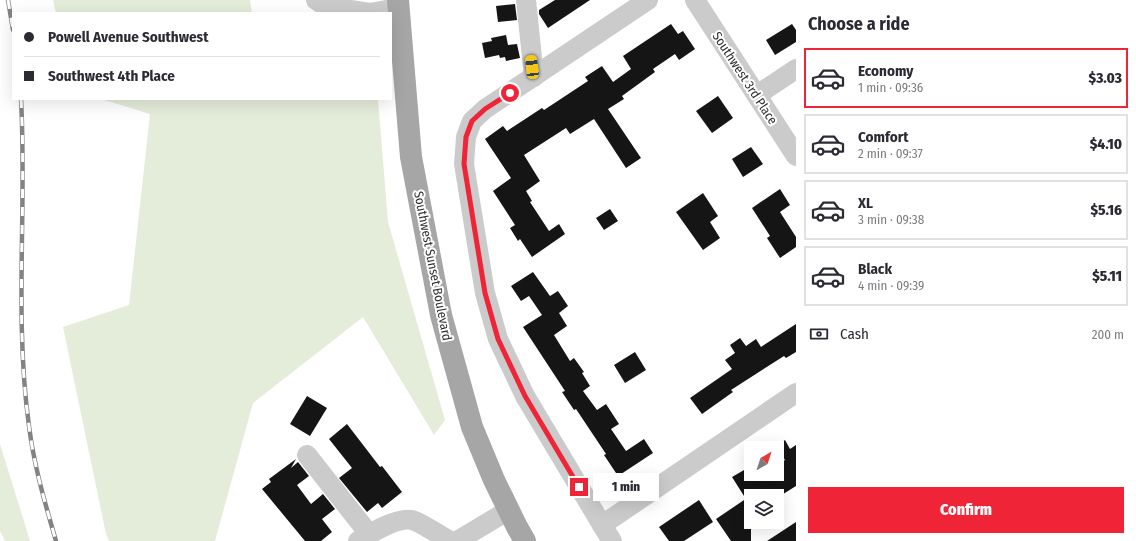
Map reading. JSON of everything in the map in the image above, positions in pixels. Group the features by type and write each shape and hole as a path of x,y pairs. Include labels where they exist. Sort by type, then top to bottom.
{"main road":[{"name":"Southwest Sunset Boulevard","path":"398,4 411,157 441,315 472,427 494,480 525,541"}],"street":[{"path":"316,0 325,6 364,12"},
{"path":"526,0 534,77"},
{"path":"648,0 485,109 472,121 466,137 464,164 485,293 498,339 525,396 607,533 796,393"},
{"name":"Southwest 3rd Place","path":"695,0 796,156"},
{"path":"373,12 398,4"},
{"path":"756,95 796,69"},
{"path":"307,456 363,538 399,520 412,520 450,541"},
{"path":"457,541 509,510"}],"green space":[{"path":"53,0 250,0 252,12 56,12"},
{"path":"104,100 378,100 388,222 445,420 434,435 363,317 253,403 215,541 109,541 106,534 63,327 129,305 150,114"},
{"path":"0,444 30,541 5,541 0,531"}],"building":[{"path":"555,0 590,0 548,28 539,14 539,10"},
{"path":"515,4 517,20 498,22 496,6"},
{"path":"671,24 678,34 683,31 695,49 679,60 675,54 653,69 655,72 622,96 624,99 608,109 641,158 626,168 594,119 570,134 566,128 524,155 540,181 526,191 532,201 530,202 549,231 559,224 565,234 532,257 520,239 518,241 510,228 515,225 493,191 511,178 485,139 503,126 507,131 542,108 544,110 588,81 585,77 602,66 613,82 631,69 623,56"},
{"path":"792,24 796,30 796,42 775,55 766,40"},
{"path":"506,35 508,45 517,44 520,58 506,61 505,57 500,58 499,55 485,58 482,43 492,41 491,38"},
{"path":"718,96 733,118 712,133 696,111"},
{"path":"751,147 763,164 743,177 732,159"},
{"path":"780,189 790,205 780,212 796,237 796,247 780,258 767,238 770,236 752,208"},
{"path":"703,193 718,216 710,222 720,238 703,250 676,212"},
{"path":"610,209 618,221 604,230 596,218"},
{"path":"533,272 550,296 558,291 568,306 559,313 567,326 554,335 570,361 574,358 584,372 582,373 590,386 583,391 597,410 606,404 619,424 611,429 626,451 644,439 653,453 618,476 604,455 606,454 576,409 574,410 562,392 565,391 523,327 542,315 529,296 521,301 511,286"},
{"path":"796,324 796,352 786,358 784,356 731,390 733,392 702,414 690,398 732,369 725,360 735,353 730,345 740,338 746,346 756,339 761,347"},
{"path":"635,352 646,370 625,383 614,365"},
{"path":"307,396 327,408 310,436 290,424"},
{"path":"347,424 380,467 382,466 402,492 382,508 378,503 367,512 339,478 352,468 329,439"},
{"path":"785,440 790,449 796,445 796,486 784,494 784,489 744,489 744,496 732,477 744,470 744,481 784,481 785,460 784,441"},
{"path":"296,459 291,468 298,462 309,476 297,485 311,504 323,494 335,509 322,519 332,532 321,541 305,541 262,489 271,482 269,479"},
{"path":"699,500 713,522 684,541 669,541 659,527"},
{"path":"744,500 744,529 751,529 751,541 731,541 716,519"},
{"path":"796,522 796,541 767,541"}],"railway":[{"path":"8,0 12,24"},
{"path":"21,100 23,181 21,304 25,385 34,456 56,541"}],"route":[{"path":"510,93 485,109 472,121 466,137 464,164 485,293 498,339 525,396 579,487"}]}
